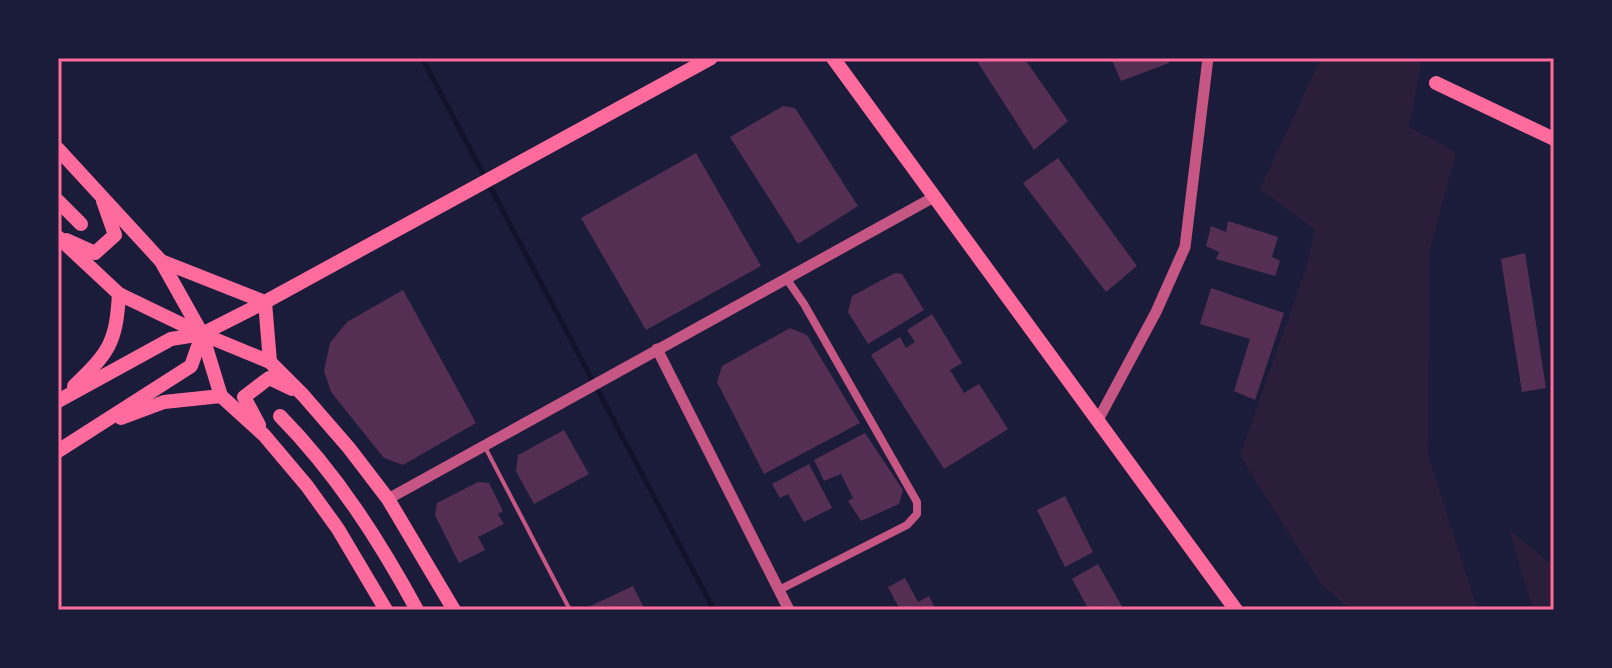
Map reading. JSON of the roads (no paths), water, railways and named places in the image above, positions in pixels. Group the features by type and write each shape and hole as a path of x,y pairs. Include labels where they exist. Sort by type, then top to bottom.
{"main road":[{"path":"60,400 171,339 202,334 265,302 711,58"},
{"path":"833,58 1236,610"},
{"path":"1436,83 1554,139"},
{"path":"58,149 161,261 202,334 221,396 264,435 307,486 338,529 386,610"},
{"path":"58,237 95,253 115,235 101,195"},
{"path":"58,201 81,224"},
{"path":"58,237 119,294 270,362 349,448 388,499 454,610"},
{"path":"161,261 265,302"},
{"path":"60,400 98,362 114,339 119,294"},
{"path":"265,302 270,362"},
{"path":"58,451 191,366 202,334"},
{"path":"264,435 244,397 269,378 303,395"},
{"path":"86,432 164,402 221,396"},
{"path":"280,416 323,464 361,516 417,610"}],"street":[{"path":"1098,420 1156,312 1185,247 1208,58"},
{"path":"388,499 934,197"},
{"path":"779,590 907,525 917,514 917,502 804,304 786,278"},
{"path":"657,349 789,610"}],"lane":[{"path":"484,445 570,610"}],"waterway":[{"path":"422,58 714,610"}]}
